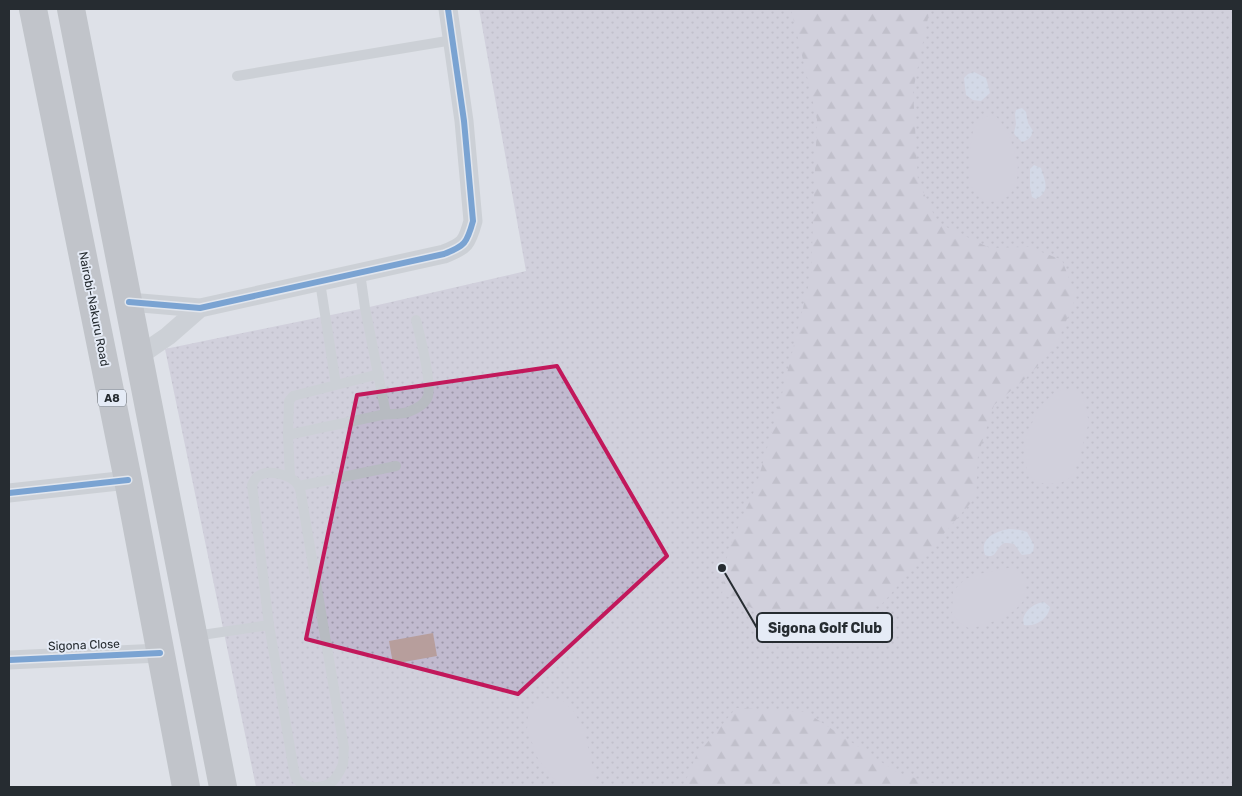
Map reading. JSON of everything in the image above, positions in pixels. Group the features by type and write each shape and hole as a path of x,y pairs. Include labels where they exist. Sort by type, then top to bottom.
{"highway":[{"name":"Nairobi-Nakuru Road","path":"33,9 128,480 186,787"},
{"path":"71,9 223,787"}],"street":[{"path":"129,302 200,308 444,254 455,250 464,243 469,237 473,221 464,121 448,9"},
{"path":"139,356 168,336 200,308"},
{"path":"9,493 128,480"},
{"name":"Sigona Close","path":"9,660 160,653"}],"lane":[{"path":"236,76 453,40"},
{"path":"360,273 386,414"},
{"path":"320,282 336,385"},
{"path":"288,435 386,414 407,412 425,402 429,386 416,320"},
{"path":"290,476 289,401 293,396 379,374"},
{"path":"299,486 396,466"},
{"path":"277,473 290,476 299,486 344,748 343,764 332,782 315,787 305,786 297,780 294,772 269,625 252,485 256,478 264,474 277,473"},
{"path":"193,636 269,625"}],"highlighted area":[{"path":"557,366 667,556 518,694 306,639 357,395"}],"green space":[{"path":"479,9 1233,9 1233,787 256,787 165,349 365,308 526,271"},
{"path":"791,9 931,9 913,91 918,181 938,223 990,248 1029,247 1062,260 1076,297 1055,348 1025,379 994,405 978,455 976,497 882,604 834,622 771,617 722,594 728,550 756,487 781,398 811,275 817,119"},
{"path":"995,115 1008,131 1018,164 1017,182 1010,195 1000,201 985,202 976,194 970,184 969,162 971,142 977,122 988,116"},
{"path":"1064,389 1075,390 1083,398 1089,422 1073,476 1059,484 1041,483 1027,474 1024,440 1040,406 1054,393"},
{"path":"1013,567 1021,573 1026,584 1024,600 1016,609 1004,618 970,629 960,623 952,614 953,591 965,579"},
{"path":"545,698 562,700 574,712 584,730 596,781 594,787 561,787 538,759 527,729 529,708"},
{"path":"736,708 806,712 898,773 945,787 683,787 696,756"}],"sand":[{"path":"974,72 986,78 990,93 981,101 973,100 966,95 964,78"},
{"path":"1022,108 1026,112 1028,123 1033,131 1029,138 1022,142 1014,133 1016,110"},
{"path":"1034,165 1041,168 1046,185 1044,193 1036,199 1032,197 1030,186 1030,169"},
{"path":"1010,529 1027,532 1034,545 1033,552 1022,555 1014,544 1005,543 992,556 985,555 984,544 990,536"},
{"path":"1044,602 1050,607 1047,615 1033,625 1024,625 1024,617 1028,610 1036,604"}],"shaded area":[{"path":"433,633 437,656 393,664 389,641"}],"cycle path":[{"path":"129,302 200,308 444,254 461,246 467,239 473,221 464,121 448,9"},
{"path":"9,493 128,480"},
{"path":"9,660 160,653"}],"place":[{"name":"Sigona Golf Club","path":"722,568"}]}
